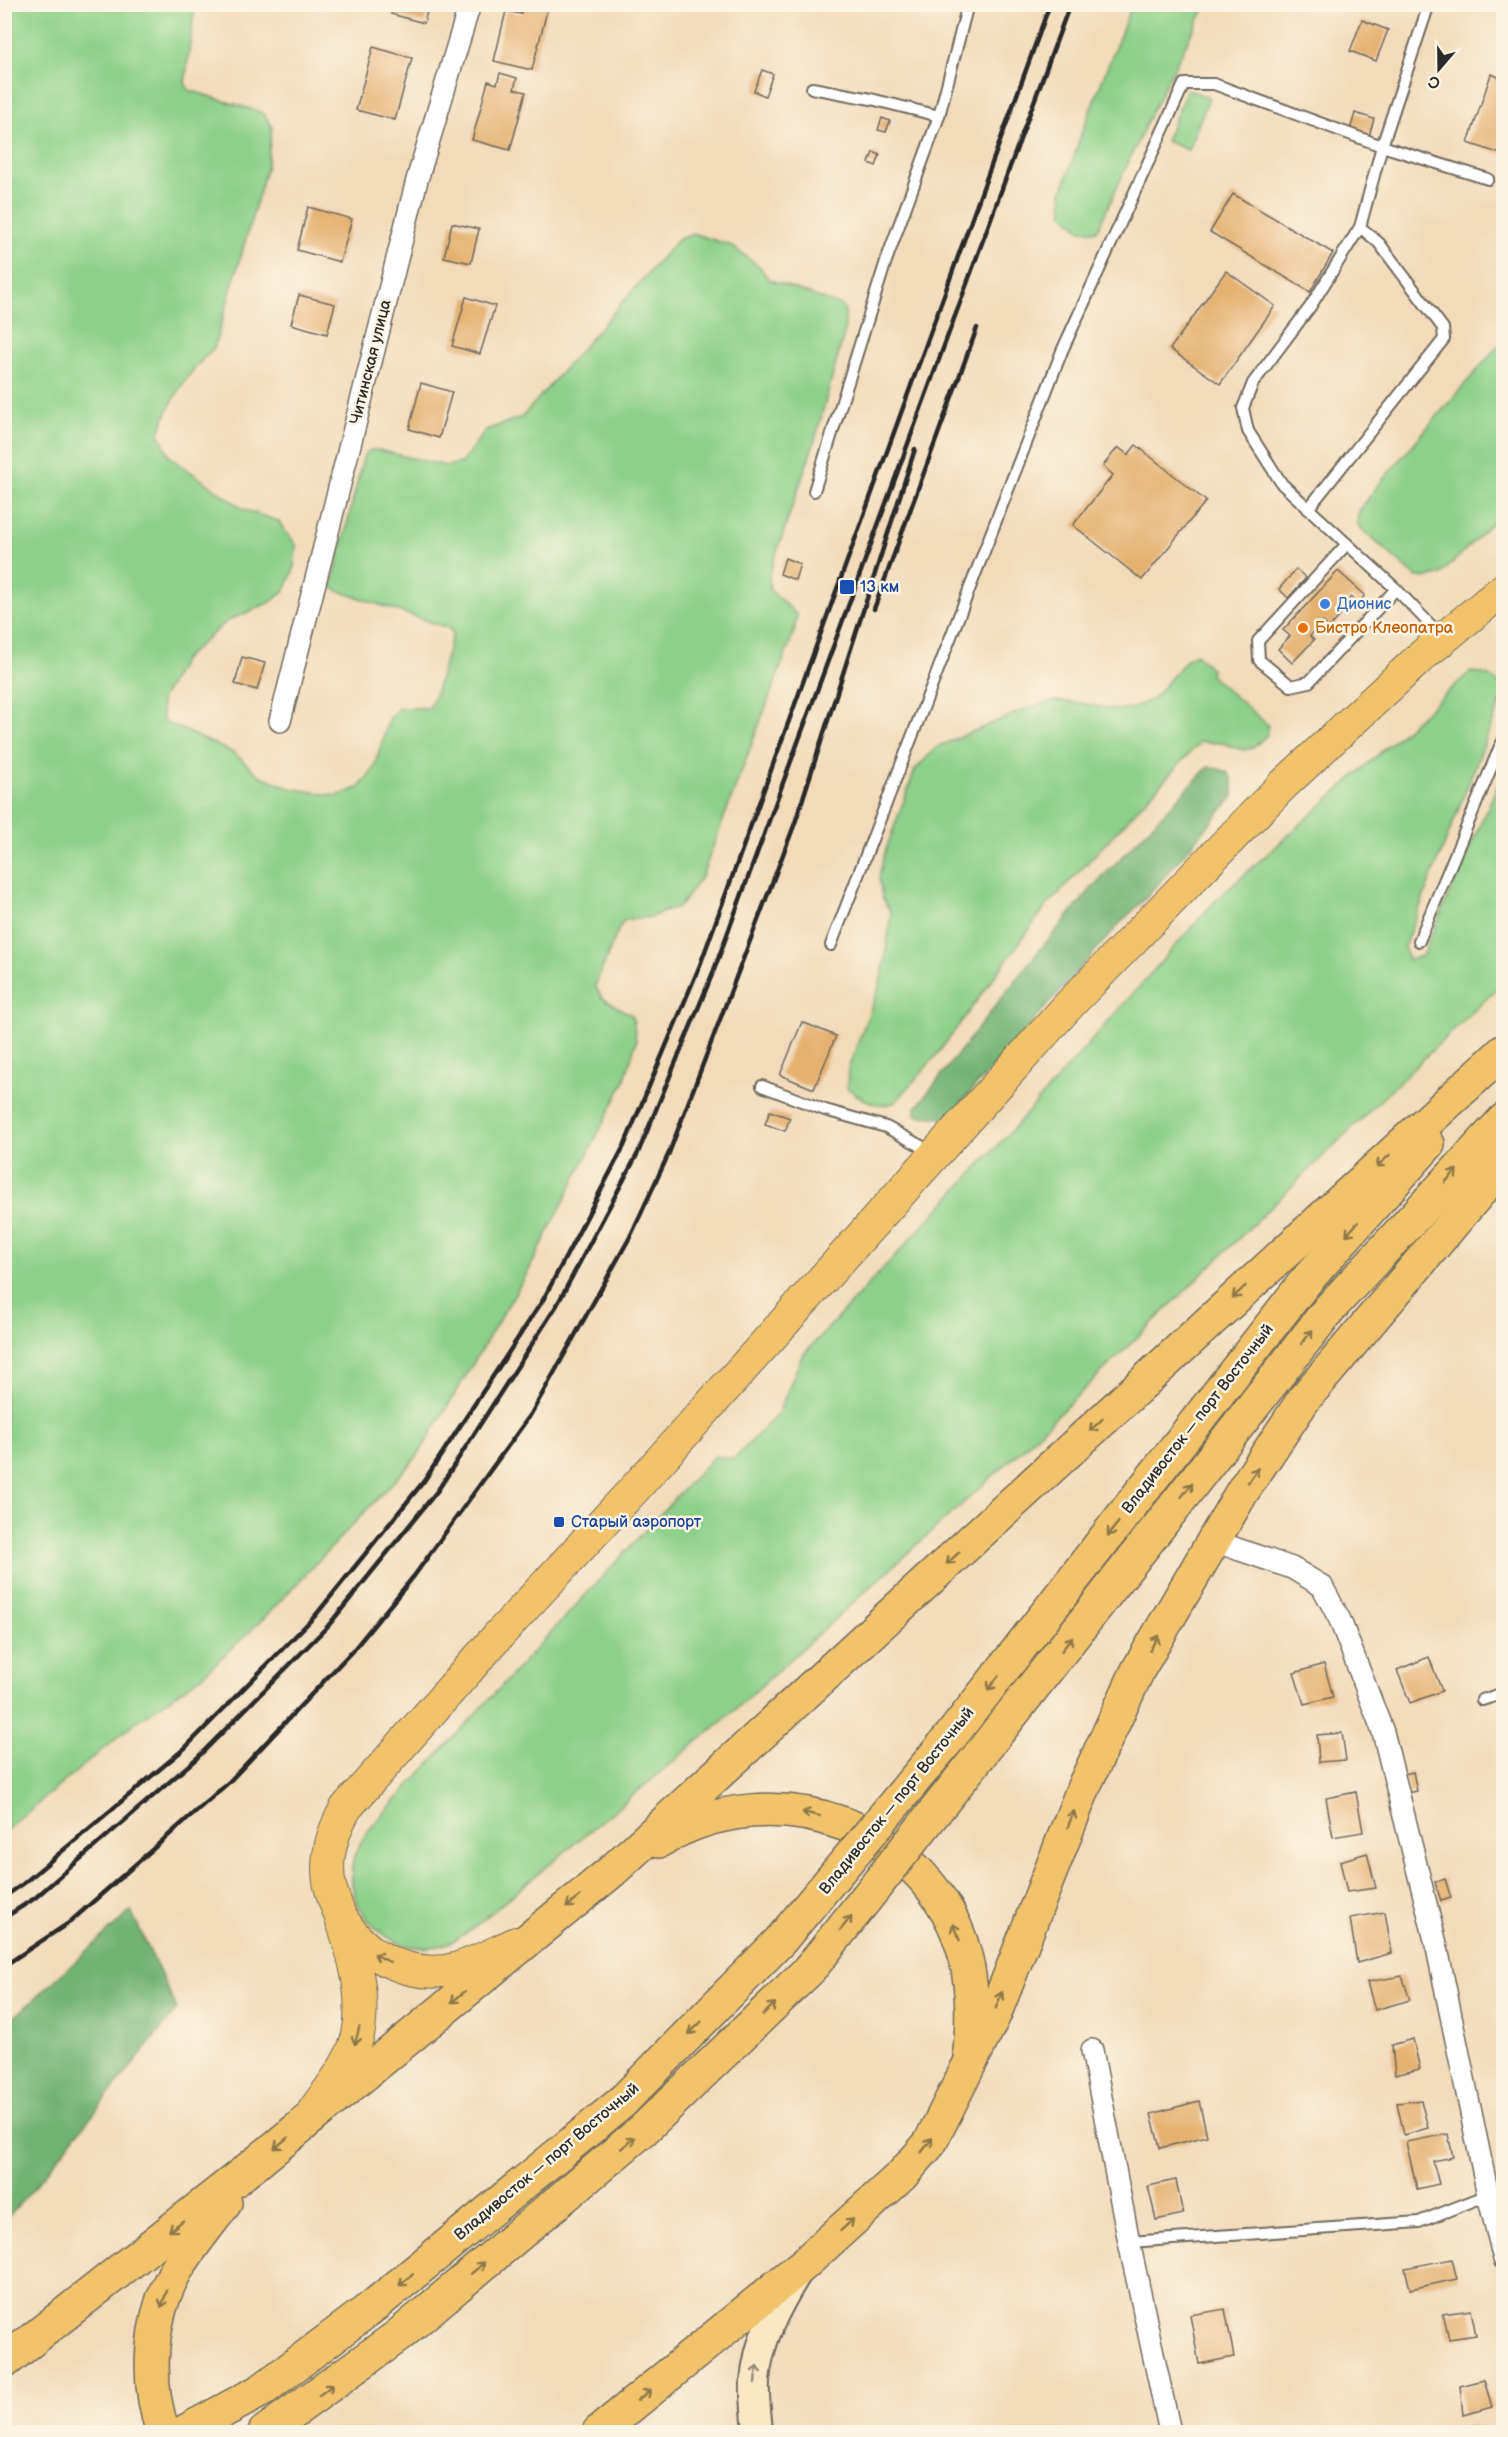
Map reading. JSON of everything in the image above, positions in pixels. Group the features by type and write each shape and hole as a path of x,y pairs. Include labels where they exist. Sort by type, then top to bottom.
{"highway":[{"path":"4,2362 255,2164 612,1871 1503,1051"},
{"name":"Владивосток — порт Восточный","path":"184,2433 262,2390 376,2304 621,2103 780,1941 951,1736 1305,1282 1503,1060"},
{"path":"272,2429 398,2336 643,2130 810,1969 1330,1308 1503,1120"},
{"path":"598,2433 804,2264 902,2175 930,2143 994,2013 1084,1784 1138,1670 1242,1492 1304,1399 1502,1165"},
{"path":"612,1871 662,1839 694,1823 728,1813 762,1809 798,1811 832,1819 864,1832 893,1851 919,1874 939,1900 954,1928 968,1968 972,1988 973,2020 969,2052 948,2110"},
{"path":"163,2433 155,2402 152,2360 156,2328 164,2298 183,2260 255,2164"}],"main road":[{"path":"306,2122 345,2063 358,2037 361,1998 341,1917 330,1887 328,1870 332,1838 346,1808 496,1637 646,1477 1069,1005 1282,786 1423,655 1503,589"},
{"path":"341,1917 350,1931 374,1954 420,1971 453,1969 468,1965 536,1933"},
{"path":"758,2433 754,2383 759,2352 770,2322 804,2264"}],"street":[{"name":"Читинская улица","path":"280,721 417,180 470,4"},
{"path":"1214,1541 1292,1568 1322,1586 1340,1620 1383,1732 1496,2193 1503,2259"},
{"path":"1092,2050 1129,2242 1170,2433"}],"lane":[{"path":"814,491 886,261 939,116 968,4"},
{"path":"1429,4 1382,146 1360,227 1310,307 1253,383 1243,408 1248,431 1282,484 1396,589 1443,639"},
{"path":"831,945 1062,351 1184,84 1214,84 1382,146 1488,179"},
{"path":"812,88 939,116"},
{"path":"1308,509 1444,339 1443,328 1380,243 1360,227"},
{"path":"1347,544 1258,642 1259,660 1291,686 1309,682 1396,589"},
{"path":"1419,941 1503,737"},
{"path":"762,1086 825,1110 886,1127 935,1154"},
{"path":"1482,1700 1503,1693"},
{"path":"1129,2242 1419,2222 1496,2193"}],"green space":[{"path":"5,4 195,5 185,83 189,90 263,113 272,126 267,166 214,348 181,387 159,433 170,457 245,510 278,521 296,545 294,569 285,590 271,602 227,621 184,659 161,700 163,721 234,753 259,775 290,788 336,796 359,788 374,768 389,719 399,708 429,708 453,633 448,628 336,590 332,586 364,455 370,450 446,466 461,463 486,430 522,417 678,239 695,234 730,245 761,268 768,279 842,306 845,311 845,330 815,440 769,575 770,590 797,615 794,632 702,876 680,906 650,917 625,920 619,928 595,986 602,998 633,1016 636,1042 624,1082 529,1270 417,1457 263,1619 201,1677 133,1724 5,1831"},
{"path":"1132,5 1206,5 1150,115 1097,231 1081,230 1063,214 1062,192 1083,129"},
{"path":"1187,89 1209,98 1188,150 1166,141"},
{"path":"1503,340 1503,512 1441,574 1427,578 1417,577 1359,527 1357,522 1359,511 1378,485"},
{"path":"1196,654 1211,669 1210,675 1268,725 1267,735 1253,748 1243,750 1222,743 1200,742 1045,908 939,1052 896,1102 876,1104 847,1088 848,1069 880,984 885,960 891,913 882,897 879,877 884,855 915,770 937,747 1031,707 1055,701 1116,710 1134,708 1153,699 1188,658"},
{"path":"1470,672 1484,674 1496,680 1503,687 1503,696 1404,947 1408,960 1422,956 1503,773 1503,983 1026,1446 728,1716 473,1928 449,1943 432,1947 415,1947 398,1943 371,1924 361,1910 352,1878 356,1851 373,1825 714,1456 734,1459 778,1414 802,1356 1014,1128 1215,901"},
{"path":"1208,767 1221,769 1230,774 1233,783 1233,797 1148,896 1121,922 952,1113 943,1118 915,1115 915,1109 1028,964 1092,888"},
{"path":"131,1911 177,2009 33,2189 5,2220 5,2022 20,2012"}],"building":[{"path":"394,4 429,4 424,23 391,14"},
{"path":"523,4 548,7 532,70 494,61 506,11 521,14"},
{"path":"1362,20 1388,30 1376,61 1350,51"},
{"path":"373,47 412,58 395,120 356,110"},
{"path":"762,70 773,74 765,96 754,91"},
{"path":"500,73 517,78 514,89 526,92 510,150 472,140 488,81 497,84"},
{"path":"1491,74 1504,79 1504,155 1468,143"},
{"path":"1355,113 1374,119 1369,136 1350,130"},
{"path":"882,118 890,121 886,132 878,130"},
{"path":"873,152 880,155 876,166 869,163"},
{"path":"1233,194 1333,253 1310,292 1210,232"},
{"path":"308,207 352,219 340,262 297,250"},
{"path":"452,223 479,229 471,263 444,257"},
{"path":"1226,271 1275,306 1220,384 1170,349"},
{"path":"299,295 335,304 327,334 291,324"},
{"path":"466,297 495,306 480,354 452,346"},
{"path":"421,383 452,392 439,438 409,429"},
{"path":"1136,445 1206,501 1142,580 1073,525 1113,475 1103,466 1118,447 1128,455"},
{"path":"785,558 800,564 795,580 780,574"},
{"path":"1296,569 1306,578 1288,598 1279,589"},
{"path":"1338,571 1365,595 1358,603 1351,597 1338,612 1341,615 1329,628 1323,622 1310,636 1314,640 1292,663 1278,649 1290,636 1283,630"},
{"path":"242,657 265,663 257,690 235,684"},
{"path":"802,1022 836,1036 814,1089 780,1075"},
{"path":"770,1111 790,1118 785,1131 765,1124"},
{"path":"1429,1657 1442,1691 1410,1703 1397,1670"},
{"path":"1324,1664 1333,1697 1304,1704 1294,1673"},
{"path":"1342,1733 1346,1760 1319,1762 1317,1735"},
{"path":"1413,1772 1417,1791 1408,1793 1404,1774"},
{"path":"1356,1792 1363,1832 1333,1837 1326,1798"},
{"path":"1367,1853 1376,1888 1347,1892 1340,1861"},
{"path":"1445,1879 1451,1898 1441,1901 1435,1882"},
{"path":"1385,1912 1392,1953 1357,1963 1350,1918"},
{"path":"1402,1976 1410,2000 1375,2010 1367,1982"},
{"path":"1413,2039 1420,2069 1395,2075 1392,2045"},
{"path":"1421,2100 1428,2128 1404,2135 1397,2103"},
{"path":"1199,2101 1207,2136 1160,2148 1151,2114"},
{"path":"1448,2134 1453,2157 1433,2161 1439,2184 1417,2189 1406,2142"},
{"path":"1176,2180 1183,2214 1156,2220 1148,2186"},
{"path":"1452,2259 1457,2279 1410,2289 1405,2268"},
{"path":"1225,2309 1234,2357 1199,2364 1190,2315"},
{"path":"1471,2310 1476,2335 1449,2339 1443,2314"},
{"path":"1484,2380 1492,2407 1463,2415 1460,2386"},
{"path":"1475,2425 1477,2432 1447,2432"}],"railway":[{"path":"4,1897 23,1884 185,1748 315,1616 424,1481 543,1300 624,1146 700,965 1050,4"},
{"path":"4,1918 35,1898 197,1758 328,1626 438,1490 557,1305 638,1153 714,970 1070,4"},
{"path":"874,609 977,328"},
{"path":"4,1966 70,1922 229,1782 355,1648 414,1576 531,1414 630,1237 669,1153 795,823 915,449"}],"place":[{"name":"13 км","path":"847,587"},
{"name":"Дионис","path":"1325,604"},
{"name":"Бистро Клеопатра","path":"1303,628"},
{"name":"Старый аэропорт","path":"559,1522"}]}
